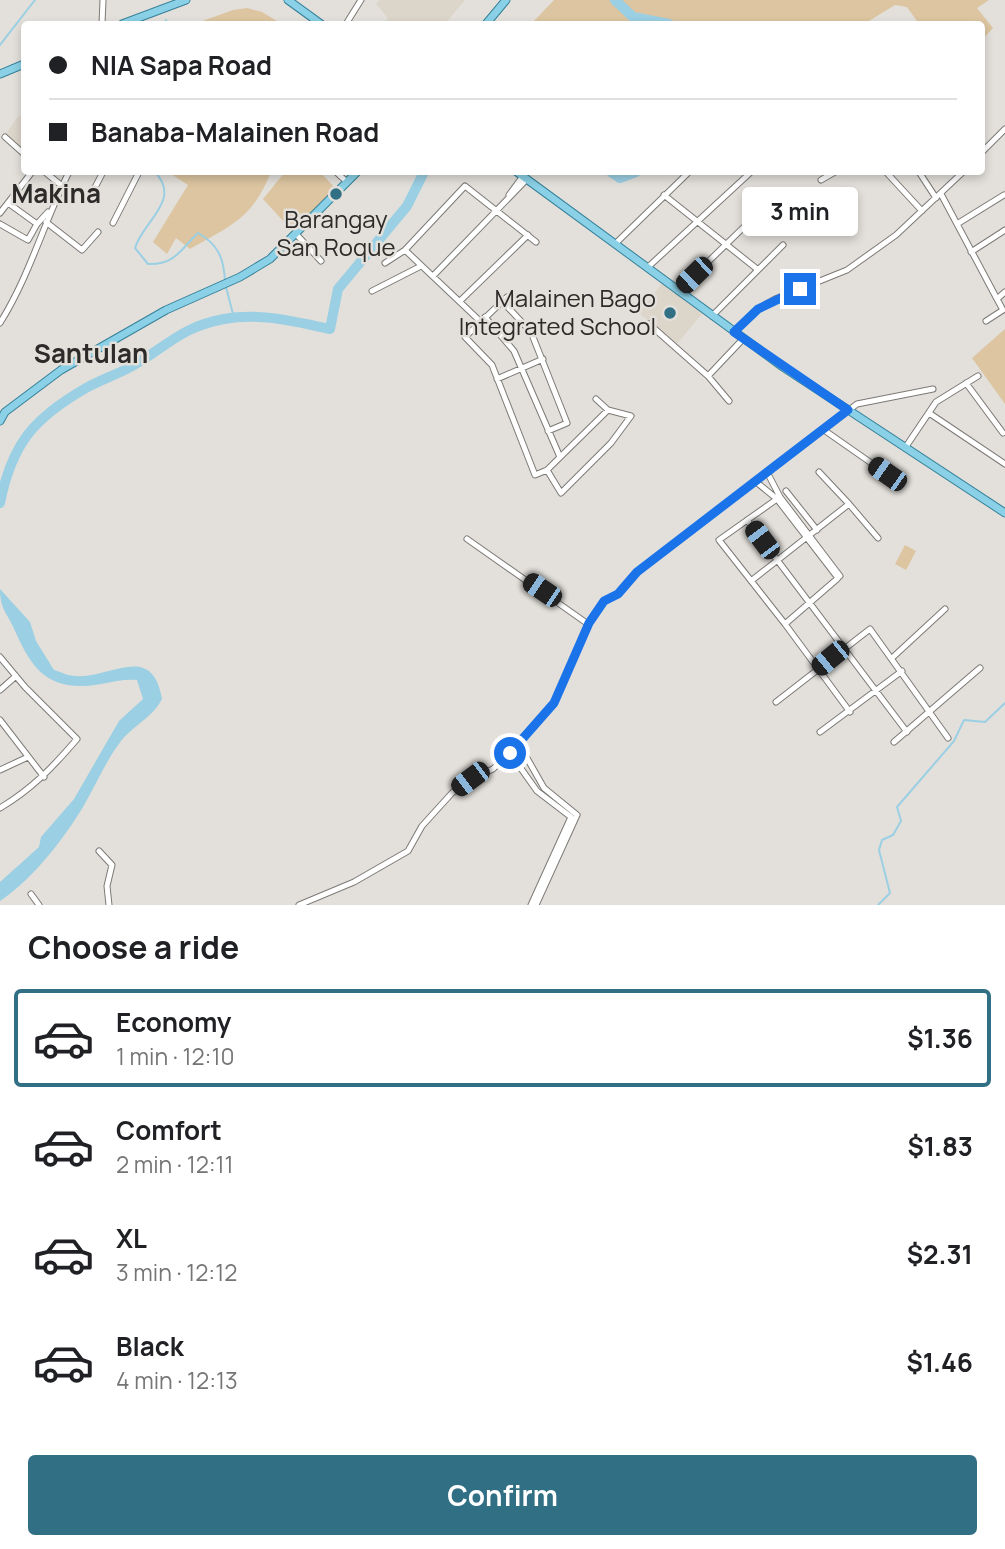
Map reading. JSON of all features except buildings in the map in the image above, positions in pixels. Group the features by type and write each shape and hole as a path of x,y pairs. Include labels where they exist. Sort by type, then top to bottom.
{"main road":[{"path":"130,21 186,0"},
{"path":"488,21 506,0"},
{"path":"290,1 317,21"},
{"path":"0,74 21,65"},
{"path":"0,421 3,410 61,370 166,310 226,283 270,259 354,175"},
{"path":"522,178 743,339 1005,513"}],"street":[{"path":"102,21 103,0"},
{"path":"348,21 361,0"},
{"path":"985,149 1005,129"},
{"path":"5,137 21,151"},
{"path":"0,213 31,175"},
{"path":"49,175 62,186"},
{"path":"0,324 19,293 50,211 68,175"},
{"path":"90,197 101,175"},
{"path":"113,223 137,175"},
{"path":"339,175 347,183"},
{"path":"615,244 686,175"},
{"path":"647,268 748,175"},
{"path":"821,180 830,175"},
{"path":"889,175 922,211"},
{"path":"922,175 957,224 1003,310 986,321"},
{"path":"734,332 758,309 775,299 846,270 896,235 960,175"},
{"path":"433,276 498,212 522,178"},
{"path":"384,263 405,250 465,186 536,242"},
{"path":"678,291 778,194"},
{"path":"664,195 757,269"},
{"path":"957,224 1004,195"},
{"path":"8,203 37,224"},
{"path":"0,224 28,240 37,224 50,211"},
{"path":"47,222 82,250 98,232"},
{"path":"971,252 1005,230"},
{"path":"296,234 321,261"},
{"path":"460,301 528,235"},
{"path":"712,316 783,244"},
{"path":"405,250 514,351 561,457"},
{"path":"372,291 421,266"},
{"path":"997,299 1005,292"},
{"path":"548,431 567,423 531,331 505,299 465,338 492,365 535,475 547,470 608,410"},
{"path":"649,324 708,376 729,401"},
{"path":"708,376 743,339"},
{"path":"497,380 543,359"},
{"path":"905,448 936,402 978,376"},
{"path":"966,383 1003,433"},
{"path":"299,905 354,883 408,851 422,826 452,793 470,779 493,769 510,753 554,703 588,624 604,601 618,594 637,572 848,410 887,396 933,389"},
{"path":"547,470 561,494 603,451 631,416 608,410 596,399"},
{"path":"929,413 1005,464"},
{"path":"824,430 887,474"},
{"path":"767,472 778,498 840,576 785,624"},
{"path":"819,472 878,538"},
{"path":"755,481 778,498"},
{"path":"786,491 817,530"},
{"path":"778,498 719,540 850,712"},
{"path":"751,581 849,504"},
{"path":"747,520 907,732"},
{"path":"467,539 588,624"},
{"path":"892,658 946,609"},
{"path":"776,702 870,629 948,738"},
{"path":"0,657 77,739 28,792 0,808"},
{"path":"894,742 980,668"},
{"path":"820,732 902,671"},
{"path":"0,690 16,676"},
{"path":"0,720 44,777"},
{"path":"519,744 544,788 574,816"},
{"path":"510,753 534,786 574,816"},
{"path":"0,770 28,757"},
{"path":"534,786 540,781"},
{"path":"533,905 574,816"},
{"path":"99,851 112,865 107,886 108,905"},
{"path":"31,894 39,905"}],"shaded area":[{"path":"380,0 465,0 448,21 386,21 388,18 376,4"},
{"path":"554,0 989,0 977,8 993,28 985,37 985,21 917,21 907,7 895,5 869,21 534,21"},
{"path":"247,8 262,12 277,21 202,21"},
{"path":"19,115 21,148 5,135"},
{"path":"173,175 270,175 256,200 239,219 190,249 176,238 167,254 153,242 188,185"},
{"path":"283,175 323,175 335,188 294,233 263,199"},
{"name":"Malainen Bago Integrated School","path":"663,282 702,314 676,345 639,313"},
{"path":"1005,329 1005,404 972,358"},
{"path":"905,545 916,551 906,570 895,564"}],"water":[{"path":"0,589 30,622 36,641 54,670 75,676 140,667 149,671 157,681 162,699 154,711 121,741 83,807 56,846 24,882 0,901 0,882 39,847 41,837 74,799 119,721 143,699 137,680 69,685 58,683 40,672 27,654 3,607"}],"waterway":[{"path":"0,45 35,0"},
{"path":"615,0 633,17 654,21"},
{"path":"157,175 162,182 163,201 135,248 148,264 157,264 171,259 198,233 211,242 219,253 225,282"},
{"path":"0,503 11,464 19,448 28,434 52,410 86,388 133,366 188,331 210,322 237,317 277,319 330,329 338,289 407,206 422,175"},
{"path":"616,175 620,178 628,175"},
{"path":"226,287 234,318"},
{"path":"878,905 890,893 879,850 882,840 893,835 901,821 897,807 954,741 964,720 985,722 1005,703"}],"place":[{"name":"Barangay San Roque","path":"336,194"},
{"name":"Malainen Bago Integrated School","path":"670,313"}],"district":[{"name":"Makina","path":"56,194"},
{"name":"Santulan","path":"91,354"}],"route":[{"path":"510,753 554,703 589,623 604,601 615,597 637,572 848,410 734,332 758,309 800,289"}]}
